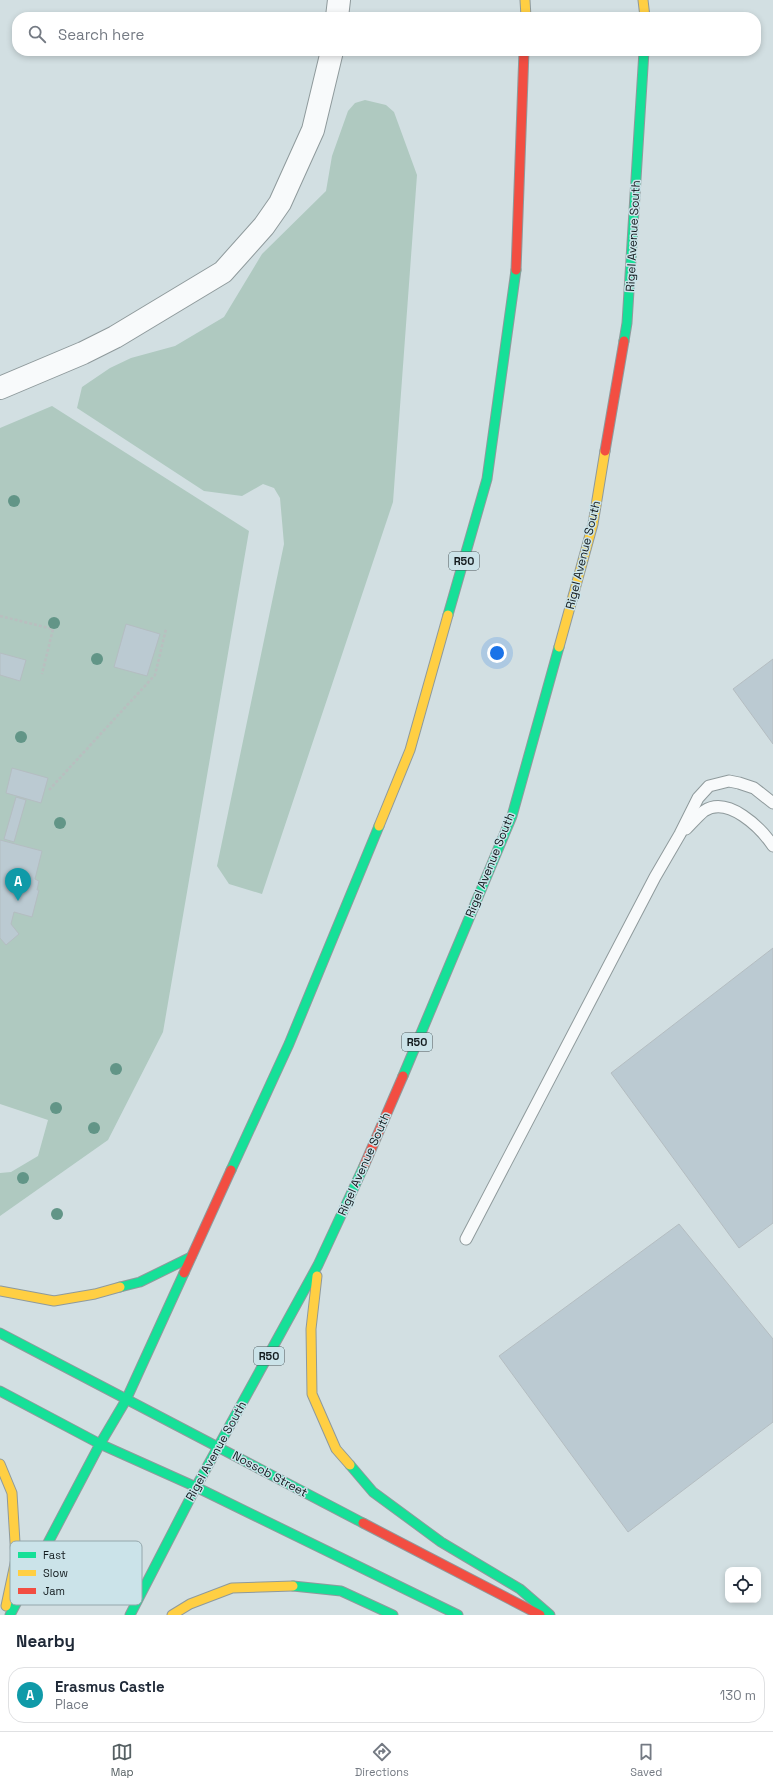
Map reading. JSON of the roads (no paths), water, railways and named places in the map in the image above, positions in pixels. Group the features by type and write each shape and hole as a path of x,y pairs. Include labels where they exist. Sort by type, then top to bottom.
{"main road":[{"path":"525,0 526,12"},
{"path":"643,0 644,12"},
{"name":"R50","path":"49,1541 100,1444 126,1400 289,1044 410,750 485,487 516,280 524,56"},
{"name":"Rigel Avenue South","path":"142,1592 196,1487 318,1265 383,1124 512,816 593,524 628,323 644,56"},
{"path":"0,1291 54,1301 95,1294 140,1282 191,1257"},
{"path":"318,1265 311,1329 312,1394 336,1449 374,1492 441,1542 520,1589 550,1615"},
{"name":"Nossob Street","path":"0,1333 540,1615"},
{"path":"0,1391 100,1444 196,1487 458,1615"},
{"path":"0,1464 12,1493 15,1541"},
{"path":"172,1615 190,1604 232,1588 290,1586 341,1591 393,1615"},
{"path":"4,1615 10,1587"},
{"name":"R50","path":"10,1615 15,1605"},
{"name":"Rigel Avenue South","path":"130,1615 135,1605"}],"street":[{"path":"338,12 339,0"},
{"path":"0,388 84,353 115,337 223,272 264,226 280,203 313,130 331,56"}],"lane":[{"path":"466,1239 655,877 680,834 698,798 709,786 728,781 739,782 754,788 773,802"},
{"path":"680,834 705,811 714,807 722,807 740,813 755,824 773,846"}],"place":[{"name":"Erasmus Castle","path":"18,901"}]}
